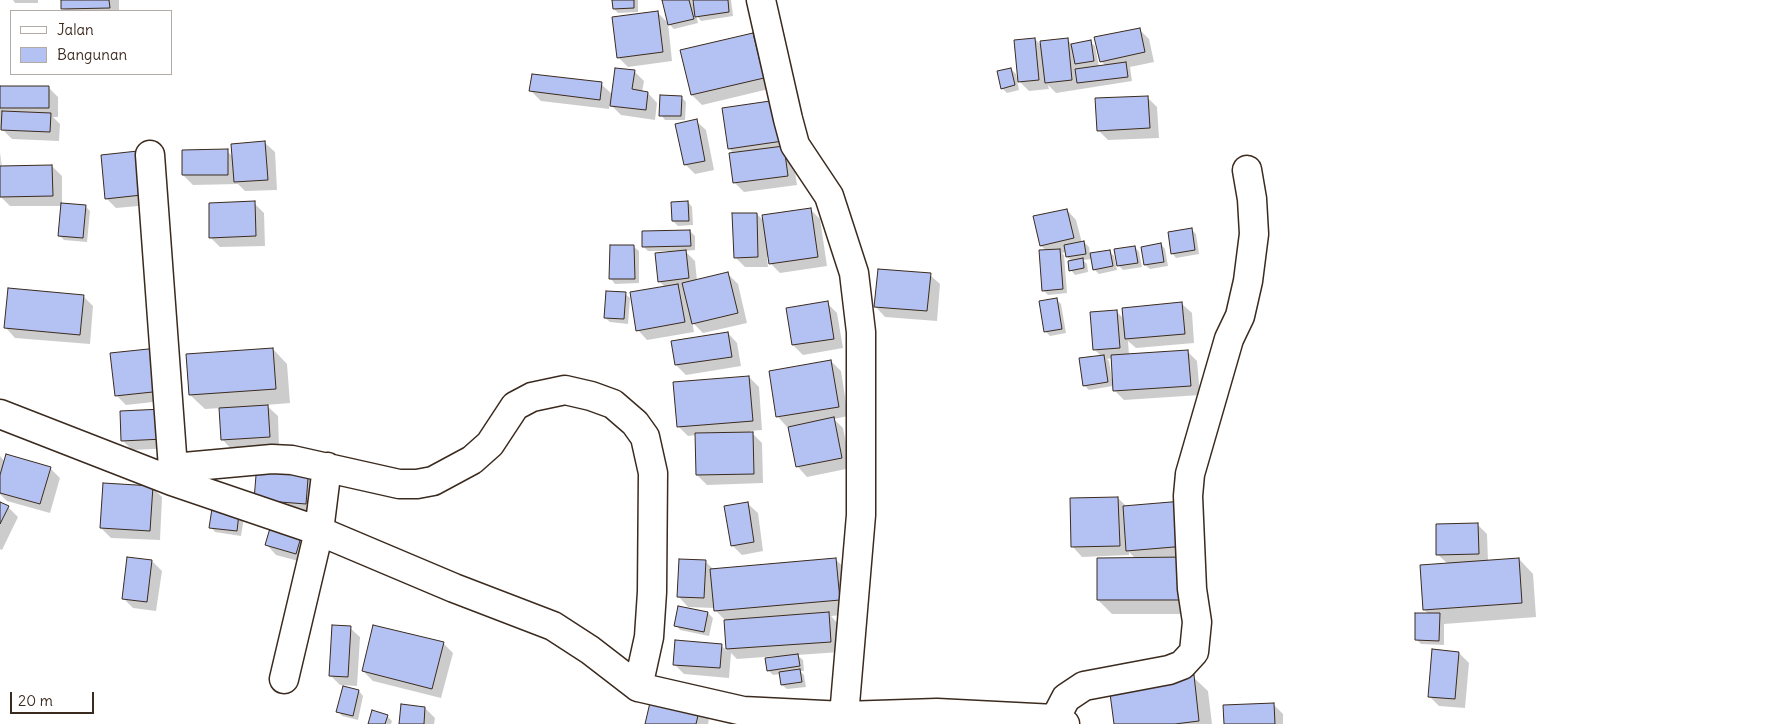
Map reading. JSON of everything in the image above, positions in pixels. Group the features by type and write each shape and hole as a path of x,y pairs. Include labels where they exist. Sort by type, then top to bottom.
{"street":[{"path":"761,0 795,145 829,196 854,273 860,322 861,515 844,716"},
{"path":"150,155 172,474"},
{"path":"0,414 172,474 319,530 454,588 553,626 590,650 638,687 743,711 844,716 937,713 1060,721 1066,698 1084,686 1169,670 1182,665 1194,652 1197,622 1192,589 1188,496 1190,474 1229,339 1240,316 1248,281 1254,234 1252,199 1247,170"},
{"path":"172,474 272,460 292,460 399,484 417,484 433,481 472,460 490,444 515,406 532,397 565,390 591,396 613,404 635,423 645,437 653,473 652,592 649,637 638,687"},
{"path":"284,678 319,530 327,467"}],"building":[{"path":"61,0 109,0 110,8 61,9"},
{"path":"612,0 634,0 634,8 613,9"},
{"path":"662,0 689,0 694,19 668,25"},
{"path":"693,0 728,0 729,12 695,17"},
{"path":"658,11 663,52 617,58 612,17"},
{"path":"1140,28 1145,52 1100,62 1094,37"},
{"path":"753,33 764,78 691,95 680,50"},
{"path":"1035,38 1039,80 1018,82 1014,40"},
{"path":"1068,38 1072,80 1045,83 1040,41"},
{"path":"1091,40 1094,61 1075,64 1071,44"},
{"path":"1126,62 1128,77 1077,83 1075,69"},
{"path":"615,68 635,70 632,89 648,92 646,110 610,106"},
{"path":"1011,68 1015,85 1001,89 997,71"},
{"path":"532,74 602,82 600,100 529,91"},
{"path":"0,86 49,86 49,108 0,108"},
{"path":"660,95 682,96 681,116 659,116"},
{"path":"1148,96 1150,128 1097,131 1095,98"},
{"path":"777,100 783,141 728,149 722,108"},
{"path":"2,111 51,113 50,132 1,130"},
{"path":"697,119 705,161 684,165 675,124"},
{"path":"265,141 268,180 234,182 231,144"},
{"path":"784,146 788,176 733,183 729,153"},
{"path":"228,149 228,175 182,175 182,150"},
{"path":"147,150 151,194 105,199 101,155"},
{"path":"52,165 53,196 0,197 0,166"},
{"path":"255,201 256,236 209,238 209,203"},
{"path":"688,201 689,221 672,221 671,202"},
{"path":"61,203 86,205 83,238 58,236"},
{"path":"811,208 818,257 769,264 762,215"},
{"path":"1067,209 1074,238 1040,246 1033,216"},
{"path":"732,213 757,213 758,257 734,258"},
{"path":"1192,228 1195,250 1171,254 1168,232"},
{"path":"690,230 691,246 642,247 642,231"},
{"path":"1084,241 1086,254 1066,257 1064,245"},
{"path":"1161,243 1164,262 1144,265 1141,247"},
{"path":"610,245 634,245 635,279 609,279"},
{"path":"1135,246 1138,263 1117,266 1114,249"},
{"path":"1060,249 1063,289 1042,291 1039,250"},
{"path":"686,250 689,278 658,282 655,253"},
{"path":"1110,250 1113,266 1093,270 1090,253"},
{"path":"1083,258 1084,268 1069,271 1068,261"},
{"path":"878,269 931,273 927,311 874,307"},
{"path":"728,272 738,313 692,324 682,283"},
{"path":"678,284 685,322 636,331 630,292"},
{"path":"8,288 84,295 80,335 4,328"},
{"path":"606,291 626,292 624,319 604,318"},
{"path":"1057,298 1062,329 1044,332 1039,301"},
{"path":"828,301 834,339 792,345 786,308"},
{"path":"1182,302 1185,334 1125,339 1122,308"},
{"path":"1117,310 1120,348 1093,350 1090,312"},
{"path":"728,332 732,357 675,365 671,341"},
{"path":"158,348 162,391 115,396 110,353"},
{"path":"273,348 276,389 189,395 186,354"},
{"path":"1188,350 1191,386 1113,391 1111,355"},
{"path":"1104,355 1108,382 1083,386 1079,358"},
{"path":"831,360 839,407 776,417 769,371"},
{"path":"749,376 753,421 677,427 673,382"},
{"path":"268,405 270,437 221,440 219,408"},
{"path":"163,409 164,439 121,441 120,411"},
{"path":"834,417 842,458 796,467 788,427"},
{"path":"753,432 754,474 696,475 695,433"},
{"path":"6,454 51,467 40,504 0,493 0,475"},
{"path":"257,463 309,466 306,504 254,500"},
{"path":"103,483 153,486 150,531 100,528"},
{"path":"1118,497 1120,546 1071,547 1070,498"},
{"path":"1183,501 1186,546 1126,551 1123,506"},
{"path":"0,502 9,506 0,524"},
{"path":"213,502 240,505 237,531 209,528"},
{"path":"748,502 754,542 731,546 724,506"},
{"path":"273,518 304,527 296,554 265,545"},
{"path":"1478,523 1479,554 1436,555 1436,524"},
{"path":"127,557 152,560 147,602 122,599"},
{"path":"1186,557 1186,600 1097,600 1097,558"},
{"path":"836,558 840,600 714,611 710,569"},
{"path":"1519,558 1522,603 1423,610 1420,565"},
{"path":"679,559 706,560 704,598 677,597"},
{"path":"678,606 708,612 704,632 674,626"},
{"path":"829,612 831,642 726,649 724,620"},
{"path":"1415,613 1440,613 1439,641 1415,640"},
{"path":"332,625 351,626 348,677 329,676"},
{"path":"373,625 444,642 432,689 362,671"},
{"path":"675,640 722,644 720,668 673,665"},
{"path":"1432,649 1459,652 1455,699 1428,697"},
{"path":"798,654 800,666 767,671 765,658"},
{"path":"800,669 802,682 781,685 779,672"},
{"path":"1194,675 1199,721 1175,724 1114,724 1109,686"},
{"path":"343,686 359,690 353,716 336,712"},
{"path":"652,694 701,703 696,724 645,724"},
{"path":"1274,703 1275,724 1224,724 1223,705"},
{"path":"401,704 425,707 424,724 399,724"},
{"path":"372,710 388,715 385,724 368,724"}]}
